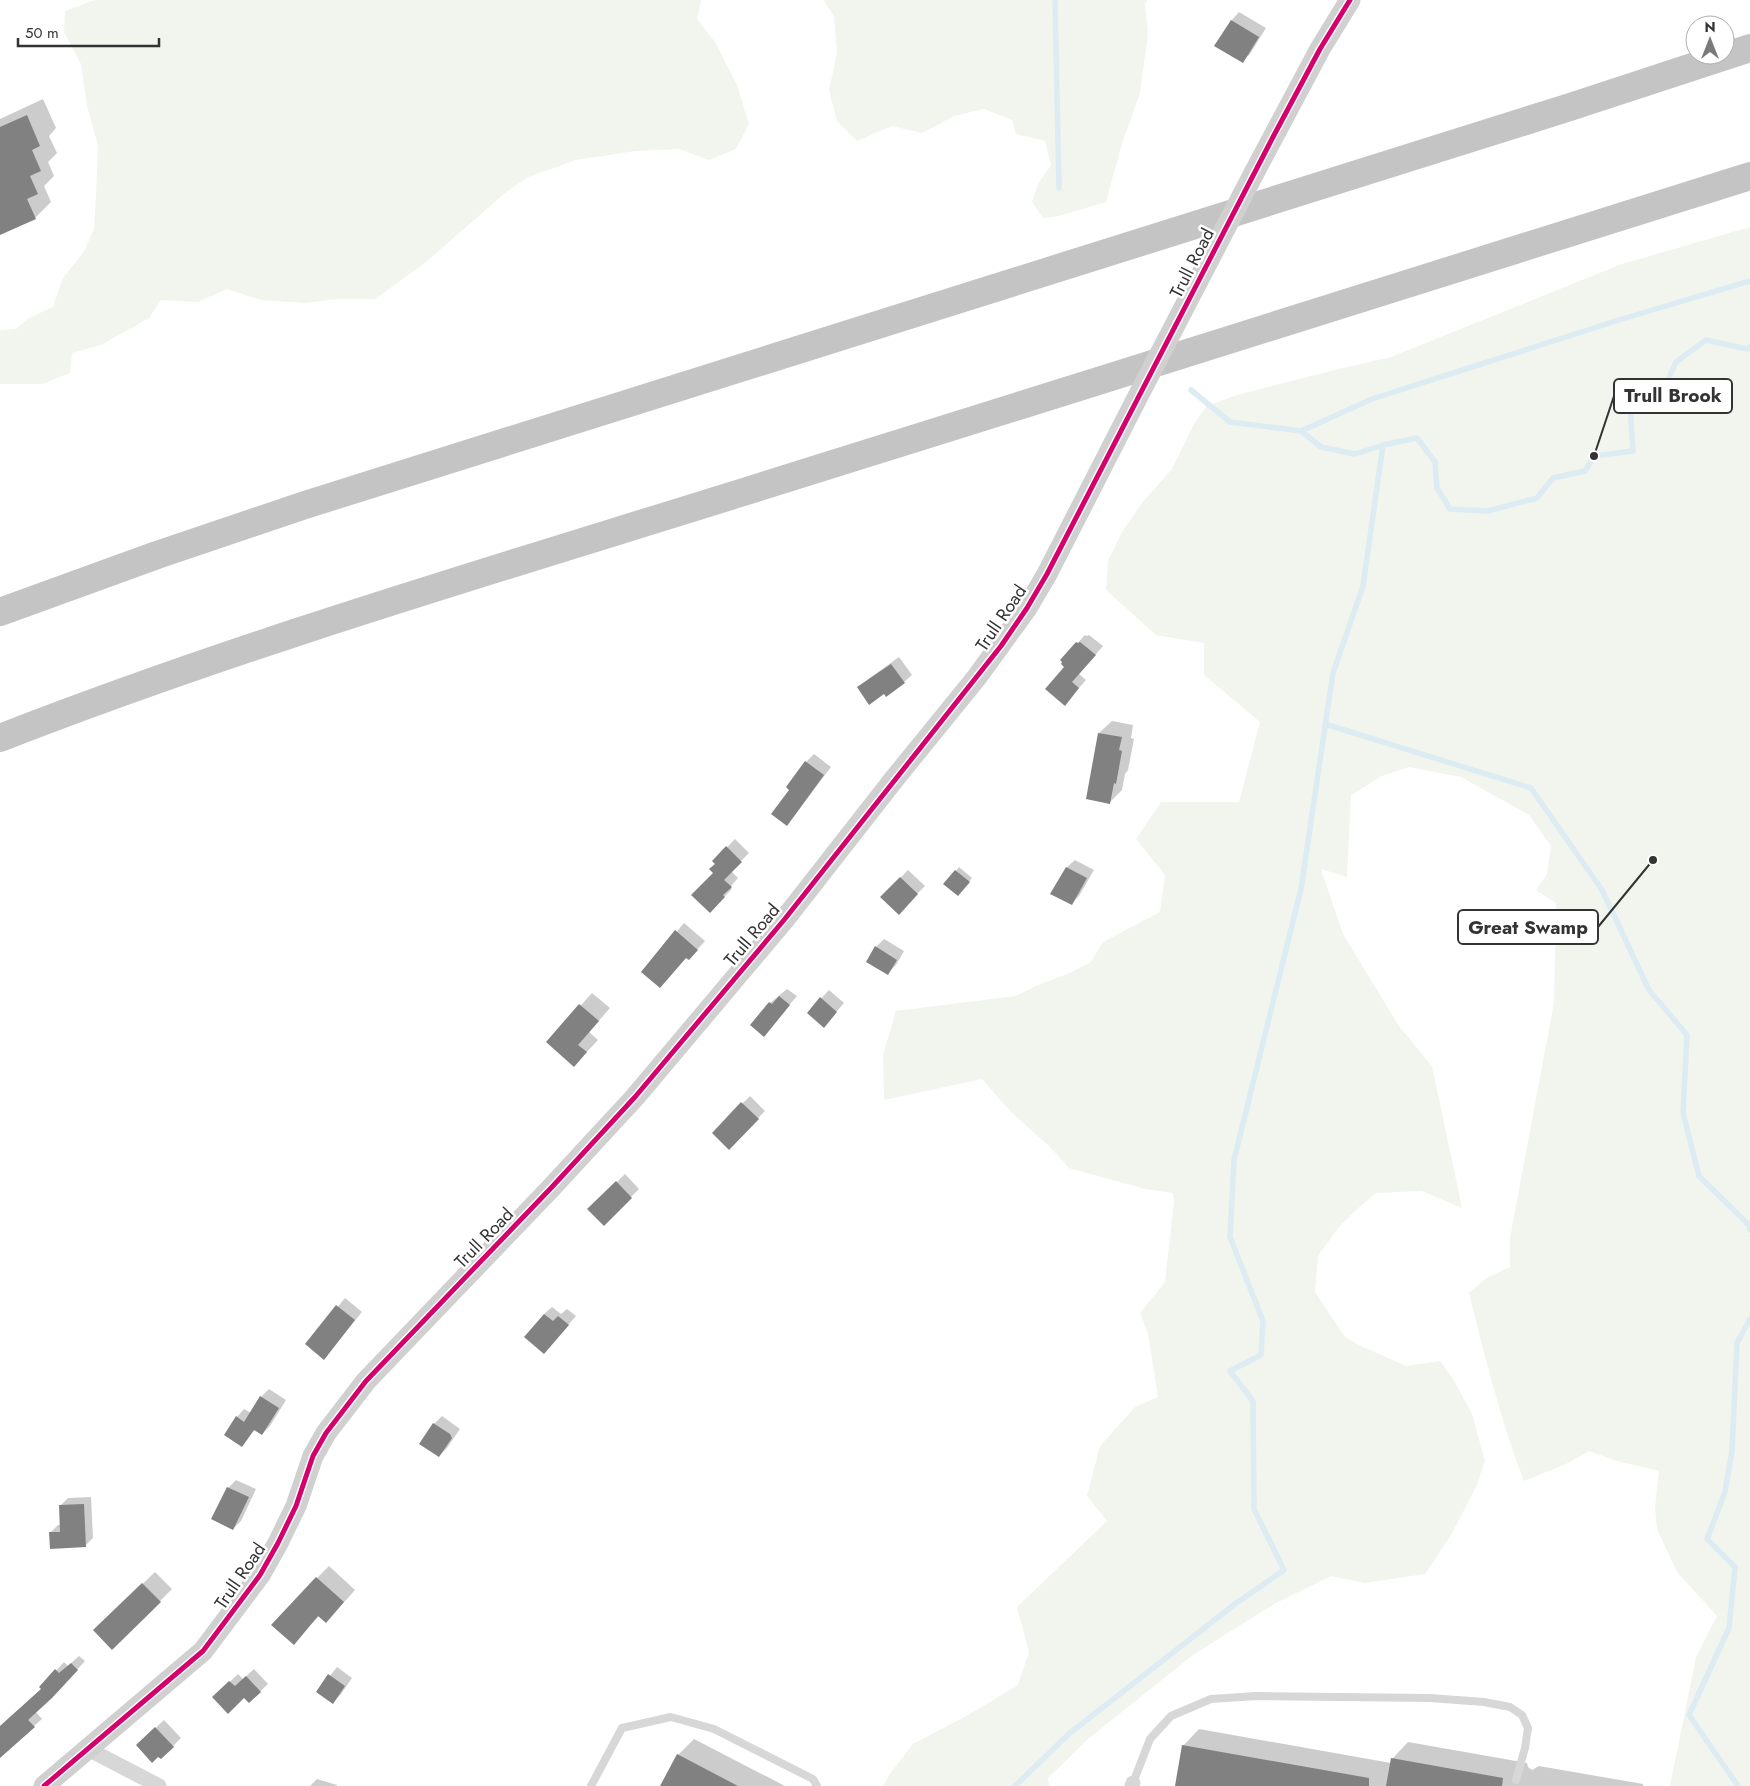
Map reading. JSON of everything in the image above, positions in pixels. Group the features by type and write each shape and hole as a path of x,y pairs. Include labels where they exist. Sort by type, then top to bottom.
{"highway":[{"path":"0,612 156,555 305,506 1549,114 1750,48"},
{"path":"0,738 103,698 213,660 444,585 1750,176"},
{"path":"0,747 103,698"}],"street":[{"name":"Trull Road","path":"44,1786 203,1651 260,1575 296,1506 313,1456 326,1433 366,1381 551,1188 635,1097 784,920 976,677 1027,608 1047,574 1254,173 1320,49 1350,0"},
{"path":"88,1748 159,1786"}],"lane":[{"path":"1133,1784 1150,1739 1171,1716 1211,1699 1256,1696 1430,1698 1484,1702 1510,1707 1522,1715 1528,1728 1526,1748 1516,1780"},
{"path":"591,1786 622,1728 671,1717 714,1729 813,1779 817,1786"}],"shaded area":[{"path":"95,0 701,0 697,19 715,42 737,85 749,124 736,149 709,160 679,149 635,151 576,160 528,177 505,193 426,262 375,299 337,299 305,303 261,300 227,289 198,302 161,300 149,318 101,345 72,353 70,373 42,384 0,384 0,330 16,329 29,318 53,307 63,278 85,250 94,228 98,146 87,106 81,64 64,32 65,11"},
{"path":"823,0 1147,0 1145,4 1148,33 1140,93 1122,144 1106,202 1059,216 1043,218 1032,202 1038,184 1051,165 1045,141 1016,134 1012,120 984,109 954,116 922,133 892,126 857,141 837,121 829,90 837,53 834,16"},
{"path":"1750,227 1750,1786 1670,1786 1696,1657 1717,1616 1677,1572 1657,1529 1655,1509 1659,1471 1617,1461 1589,1451 1566,1464 1524,1481 1515,1458 1469,1293 1488,1277 1510,1267 1510,1238 1554,1002 1556,903 1536,890 1547,874 1551,846 1529,815 1461,777 1409,767 1382,776 1351,795 1347,877 1321,869 1343,934 1399,1026 1432,1066 1462,1208 1422,1191 1376,1193 1338,1228 1318,1256 1315,1292 1345,1337 1361,1346 1406,1366 1440,1361 1453,1379 1472,1414 1485,1461 1477,1485 1451,1535 1425,1574 1365,1583 1331,1576 1274,1604 1193,1655 1088,1739 1048,1778 1049,1786 883,1786 889,1775 913,1744 970,1714 1018,1685 1029,1652 1017,1607 1107,1521 1087,1496 1100,1446 1135,1407 1158,1397 1148,1333 1140,1313 1165,1282 1174,1201 1173,1193 1145,1189 1069,1168 1049,1146 1010,1111 982,1079 884,1100 883,1055 896,1011 1016,996 1091,962 1103,942 1160,912 1165,875 1136,839 1161,802 1239,802 1260,722 1204,675 1204,643 1156,635 1106,590 1108,561 1122,532 1142,503 1172,469 1195,422 1207,406 1237,395 1391,357 1622,264"}],"building":[{"path":"1231,20 1259,37 1243,63 1214,46"},
{"path":"27,115 40,146 32,150 41,171 30,176 38,194 27,199 36,219 0,235 0,127"},
{"path":"1076,642 1080,642 1096,655 1072,682 1079,688 1065,706 1045,689 1064,667 1060,660"},
{"path":"891,664 905,683 886,697 884,694 869,705 857,687"},
{"path":"1098,733 1122,737 1119,750 1122,751 1110,804 1086,799"},
{"path":"805,761 824,775 787,826 771,814 789,790 786,787"},
{"path":"726,846 742,862 724,880 732,887 723,895 725,897 710,913 691,895 713,873 709,869 715,864 712,861"},
{"path":"1066,867 1087,878 1072,905 1050,894"},
{"path":"955,870 970,882 958,896 943,884"},
{"path":"900,877 918,894 899,915 880,897"},
{"path":"675,930 698,950 689,960 686,958 660,988 641,972"},
{"path":"875,946 897,960 888,975 866,962"},
{"path":"779,996 790,1005 764,1037 750,1025 769,1002 772,1004"},
{"path":"820,997 837,1012 824,1028 807,1013"},
{"path":"579,1004 599,1021 578,1045 587,1052 574,1067 546,1042"},
{"path":"741,1102 759,1119 729,1150 712,1133"},
{"path":"616,1181 632,1198 604,1226 587,1209"},
{"path":"336,1305 355,1320 324,1360 305,1344"},
{"path":"544,1314 553,1321 558,1316 569,1325 544,1354 524,1337"},
{"path":"260,1396 279,1408 262,1435 254,1430 242,1447 224,1435 236,1416 244,1422"},
{"path":"433,1423 450,1434 452,1438 439,1457 419,1444"},
{"path":"227,1487 249,1497 233,1530 211,1519"},
{"path":"84,1504 86,1547 50,1549 49,1532 60,1532 59,1505"},
{"path":"316,1577 344,1602 326,1623 318,1616 294,1645 271,1625"},
{"path":"142,1583 161,1602 112,1650 93,1630"},
{"path":"71,1663 78,1670 28,1720 35,1727 0,1758 0,1726 41,1689 39,1687 55,1669 59,1673"},
{"path":"328,1674 345,1686 333,1704 316,1692"},
{"path":"246,1676 261,1692 249,1703 244,1698 228,1714 212,1697 229,1681 235,1686"},
{"path":"155,1727 174,1747 161,1759 158,1757 152,1763 136,1745"},
{"path":"1182,1745 1369,1778 1369,1786 1175,1786"},
{"path":"677,1754 738,1786 660,1786"},
{"path":"1391,1758 1503,1778 1502,1786 1386,1786"}],"waterway":[{"path":"1055,0 1059,188"},
{"path":"1301,431 1372,399 1619,320 1750,281"},
{"path":"1191,390 1230,422 1301,431 1321,447 1355,454 1383,445 1417,438 1435,462 1437,488 1450,509 1488,511 1537,498 1553,478 1585,471 1594,456 1633,451 1630,406 1664,389 1676,362 1706,340 1747,349 1750,347"},
{"path":"1015,1786 1070,1733 1235,1604 1284,1570 1254,1509 1253,1401 1230,1371 1261,1355 1263,1321 1230,1237 1234,1160 1301,889 1333,673 1363,586 1383,445"},
{"path":"1325,724 1531,788 1602,890 1649,990 1687,1035 1683,1113 1699,1176 1749,1225 1750,1230"},
{"path":"1738,1786 1689,1715 1729,1628 1735,1567 1707,1539 1725,1492 1732,1451 1737,1343 1750,1319"}],"cycle path":[{"path":"44,1786 203,1651 260,1575 296,1506 313,1456 326,1433 366,1381 551,1188 635,1097 784,920 1001,646 1047,574 1273,137 1320,49 1350,0"}],"place":[{"name":"Trull Brook","path":"1594,456"},
{"name":"Great Swamp","path":"1653,860"}]}
